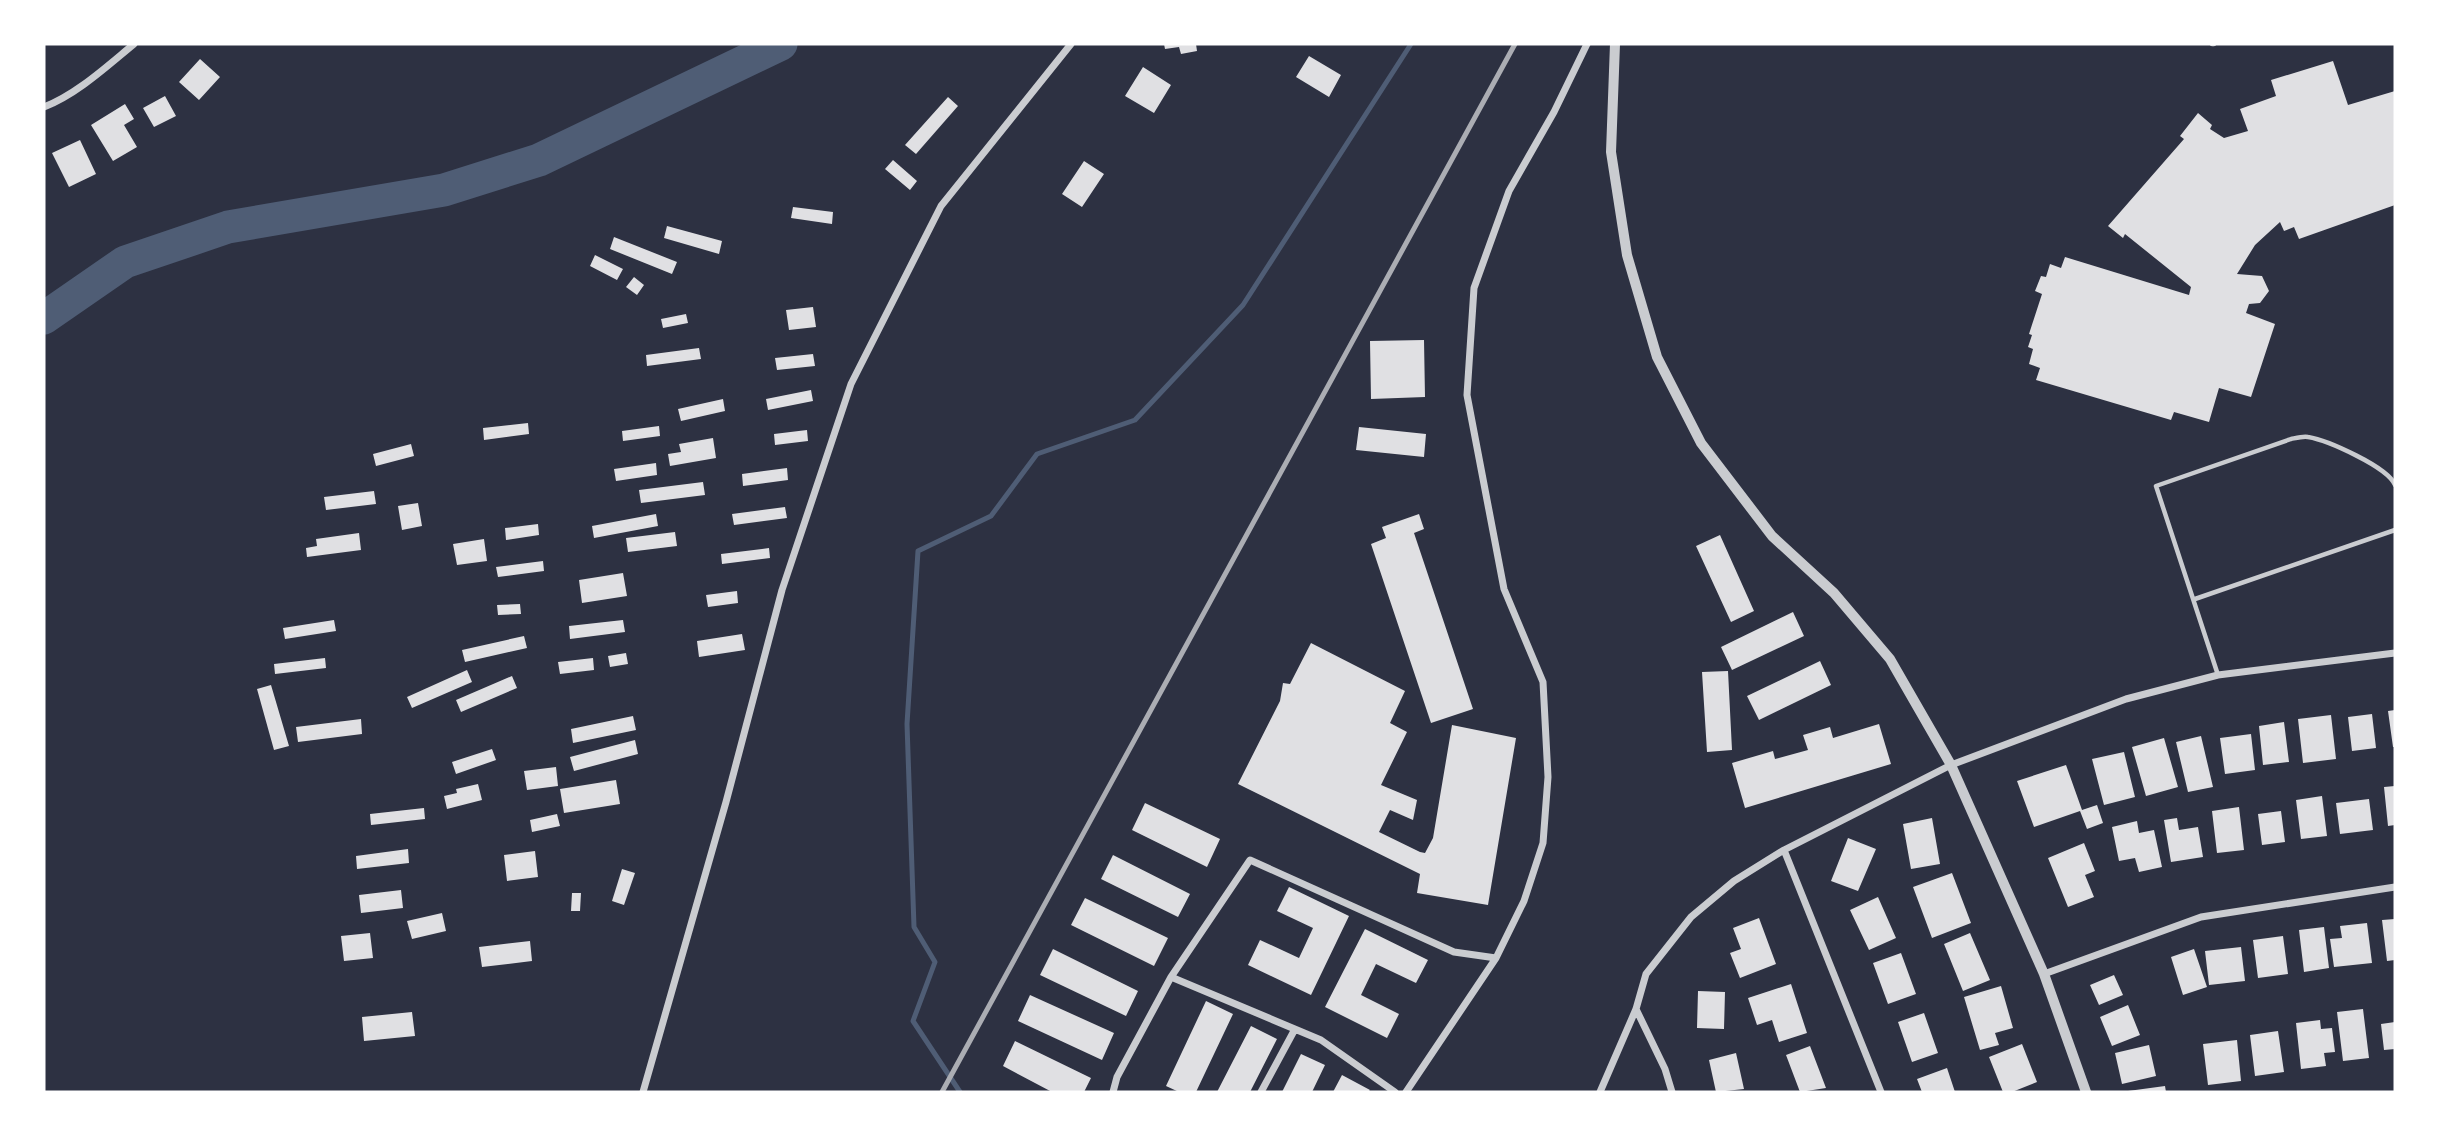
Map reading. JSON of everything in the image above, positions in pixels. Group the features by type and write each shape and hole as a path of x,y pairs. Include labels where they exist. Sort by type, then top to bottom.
{"street":[{"path":"44,107 91,78 134,44"},
{"path":"643,1092 726,802 782,590 851,384 941,206 1071,44"},
{"path":"1406,1092 1496,958 1524,901 1543,844 1548,777 1543,682 1504,589 1467,394 1474,288 1510,191 1587,44"},
{"path":"1615,44 1611,152 1627,255 1657,357 1701,443 1772,536 1834,593 1890,659 1951,765 2044,974 2087,1092"},
{"path":"1600,1092 1636,1009 1646,974 1691,917 1734,881 1784,850 1951,765 2126,699 2218,675 2395,653"},
{"path":"1784,850 1881,1092"},
{"path":"1113,1092 1117,1077 1171,977 1250,860 1454,952 1496,958"},
{"path":"2044,974 2201,917 2395,887"},
{"path":"1171,977 1321,1040 1395,1092"},
{"path":"1636,1009 1665,1069 1672,1092"},
{"path":"1261,1092 1295,1029"}],"lane":[{"path":"2218,675 2156,486 2291,439 2308,437 2370,462 2393,479 2395,485"},
{"path":"2195,599 2395,530"}],"building":[{"path":"1164,44 1196,44 1197,51 1181,54 1179,47 1165,49"},
{"path":"1309,56 1341,75 1329,97 1296,77"},
{"path":"200,59 220,77 199,100 179,82"},
{"path":"2333,61 2348,105 2395,91 2395,205 2299,239 2294,227 2284,231 2280,222 2255,245 2237,274 2262,276 2269,291 2260,303 2249,304 2246,313 2275,324 2251,397 2219,388 2209,422 2174,412 2171,420 2036,380 2040,368 2029,364 2033,349 2028,347 2032,335 2029,334 2042,294 2035,291 2041,276 2046,277 2050,264 2061,268 2065,257 2189,295 2191,287 2125,234 2123,238 2108,226 2184,139 2180,136 2198,113 2212,125 2210,129 2224,138 2248,131 2240,109 2276,96 2271,80"},
{"path":"1143,67 1171,85 1154,113 1125,96"},
{"path":"165,96 176,116 154,127 143,108"},
{"path":"948,97 958,106 916,154 905,145"},
{"path":"125,104 134,119 124,125 137,147 113,161 91,125"},
{"path":"80,140 96,174 69,187 52,153"},
{"path":"893,160 917,181 910,190 885,169"},
{"path":"1084,161 1104,174 1082,207 1062,194"},
{"path":"793,207 833,212 832,224 791,218"},
{"path":"667,226 722,241 719,254 664,238"},
{"path":"614,237 677,262 672,274 610,249"},
{"path":"595,255 623,269 617,280 590,266"},
{"path":"634,277 644,285 637,295 626,287"},
{"path":"813,307 816,327 789,330 786,310"},
{"path":"686,314 688,323 663,328 661,319"},
{"path":"1424,340 1425,397 1371,399 1370,341"},
{"path":"699,348 701,359 647,366 646,355"},
{"path":"813,354 815,366 777,370 775,358"},
{"path":"811,390 813,401 768,410 766,399"},
{"path":"723,399 725,411 681,421 678,409"},
{"path":"528,423 529,434 484,440 483,428"},
{"path":"659,426 660,436 623,441 622,431"},
{"path":"1359,427 1426,434 1424,457 1356,450"},
{"path":"807,430 808,441 775,445 774,434"},
{"path":"713,438 716,458 670,466 668,454 681,452 679,444"},
{"path":"411,444 414,456 376,466 373,454"},
{"path":"656,463 657,475 616,481 614,469"},
{"path":"787,468 788,480 743,486 742,474"},
{"path":"703,482 705,495 641,503 639,490"},
{"path":"374,491 376,504 326,510 324,497"},
{"path":"418,503 422,526 402,530 398,506"},
{"path":"785,507 787,518 734,525 732,514"},
{"path":"656,514 658,526 594,538 592,526"},
{"path":"1419,514 1424,529 1414,533 1473,709 1431,723 1371,544 1386,538 1382,527"},
{"path":"538,524 539,535 506,540 505,528"},
{"path":"675,532 677,546 628,552 626,538"},
{"path":"359,533 361,550 307,557 306,548 317,546 316,539"},
{"path":"1720,535 1754,611 1731,622 1696,546"},
{"path":"484,539 487,561 457,565 453,544"},
{"path":"769,548 770,558 722,564 721,554"},
{"path":"543,561 544,571 498,577 496,567"},
{"path":"623,573 627,596 582,603 579,580"},
{"path":"737,591 738,603 708,607 706,595"},
{"path":"520,604 521,614 498,615 497,605"},
{"path":"1793,612 1804,636 1732,670 1721,647"},
{"path":"334,620 336,631 285,639 283,628"},
{"path":"623,620 625,632 570,639 569,626"},
{"path":"742,634 745,650 699,657 697,641"},
{"path":"524,636 527,648 465,662 462,650"},
{"path":"1311,643 1405,691 1390,723 1407,732 1381,785 1417,800 1413,820 1390,810 1379,832 1420,852 1425,853 1433,838 1452,725 1516,738 1488,905 1417,893 1420,874 1238,784 1280,701 1283,683 1290,684"},
{"path":"626,653 628,664 610,667 608,656"},
{"path":"325,658 326,668 275,674 274,664"},
{"path":"593,658 594,670 560,674 558,662"},
{"path":"1820,661 1831,685 1759,720 1747,696"},
{"path":"467,670 472,682 412,708 407,697"},
{"path":"1728,671 1732,750 1707,752 1702,672"},
{"path":"512,676 517,688 461,712 456,700"},
{"path":"271,685 289,746 274,750 257,689"},
{"path":"2395,710 2395,747 2393,747 2388,711"},
{"path":"2372,714 2376,748 2352,751 2348,717"},
{"path":"2331,715 2336,759 2303,763 2298,719"},
{"path":"633,716 636,730 573,743 571,729"},
{"path":"361,719 362,734 298,742 296,727"},
{"path":"2284,722 2289,762 2263,765 2259,726"},
{"path":"1879,724 1891,764 1745,808 1732,763 1773,751 1775,759 1808,750 1803,735 1830,727 1833,738"},
{"path":"2251,734 2255,770 2225,774 2220,738"},
{"path":"2201,736 2213,787 2188,792 2176,742"},
{"path":"2164,738 2178,787 2146,796 2132,747"},
{"path":"635,740 638,754 574,771 570,757"},
{"path":"492,749 496,760 456,774 452,762"},
{"path":"2124,752 2135,797 2104,805 2092,759"},
{"path":"2066,765 2082,810 2097,805 2103,823 2087,829 2080,811 2034,827 2017,781"},
{"path":"556,767 558,786 527,790 524,771"},
{"path":"616,780 620,804 564,813 560,789"},
{"path":"478,784 482,800 447,809 444,796 457,793 456,789"},
{"path":"2395,786 2395,825 2388,826 2384,787"},
{"path":"2322,796 2327,836 2301,839 2296,800"},
{"path":"2369,799 2373,830 2340,834 2336,803"},
{"path":"1145,803 1220,839 1207,867 1132,830"},
{"path":"2239,807 2244,850 2217,853 2212,811"},
{"path":"424,808 425,819 371,825 370,814"},
{"path":"2281,811 2285,842 2262,845 2258,814"},
{"path":"557,814 560,826 532,832 530,820"},
{"path":"1932,818 1940,864 1911,869 1903,824"},
{"path":"2177,818 2179,830 2198,827 2203,857 2171,862 2164,820"},
{"path":"2137,821 2139,833 2154,830 2162,867 2139,872 2135,858 2119,861 2112,827"},
{"path":"1848,838 1876,849 1858,891 1831,881"},
{"path":"2084,843 2095,871 2085,875 2094,897 2068,907 2048,858"},
{"path":"408,849 409,863 357,869 356,856"},
{"path":"535,851 538,877 507,881 504,855"},
{"path":"1113,855 1190,894 1178,917 1101,879"},
{"path":"622,869 635,873 624,905 612,901"},
{"path":"1952,873 1971,923 1932,938 1913,887"},
{"path":"1289,887 1349,916 1311,995 1248,965 1260,940 1299,958 1313,928 1277,911"},
{"path":"401,890 403,908 361,913 359,895"},
{"path":"572,893 581,893 580,911 571,911"},
{"path":"1878,897 1896,938 1869,950 1850,910"},
{"path":"1085,898 1168,938 1154,966 1071,925"},
{"path":"442,913 446,931 412,939 407,921"},
{"path":"1759,918 1776,964 1740,978 1730,953 1741,949 1733,928"},
{"path":"2395,919 2395,960 2387,961 2382,920"},
{"path":"2367,923 2372,963 2334,967 2330,939 2342,938 2340,926"},
{"path":"2324,927 2329,968 2304,972 2299,930"},
{"path":"1365,929 1428,960 1416,983 1376,964 1361,995 1399,1014 1387,1038 1325,1007"},
{"path":"370,933 373,958 344,961 341,936"},
{"path":"1970,933 1990,980 1963,991 1944,944"},
{"path":"2283,936 2288,974 2258,978 2253,940"},
{"path":"530,941 532,961 482,967 479,947"},
{"path":"2241,947 2245,981 2209,985 2205,951"},
{"path":"1053,949 1138,991 1126,1016 1040,975"},
{"path":"2194,949 2207,987 2183,995 2171,957"},
{"path":"1901,953 1916,994 1888,1004 1873,963"},
{"path":"2114,975 2123,995 2099,1005 2090,985"},
{"path":"1791,984 1807,1033 1779,1042 1772,1020 1757,1025 1748,998"},
{"path":"2001,986 2013,1028 1995,1033 1999,1045 1980,1050 1964,997"},
{"path":"1698,991 1725,992 1724,1029 1697,1028"},
{"path":"1030,995 1114,1033 1102,1060 1018,1021"},
{"path":"1206,1001 1233,1014 1196,1092 1179,1092 1166,1086"},
{"path":"2128,1005 2140,1035 2112,1046 2100,1017"},
{"path":"2363,1009 2369,1058 2343,1061 2337,1012"},
{"path":"412,1012 415,1036 364,1041 362,1017"},
{"path":"1924,1013 1938,1053 1912,1062 1898,1022"},
{"path":"2320,1020 2321,1029 2332,1028 2335,1052 2324,1053 2326,1066 2301,1069 2296,1023"},
{"path":"2395,1022 2395,1049 2384,1050 2381,1024"},
{"path":"1251,1026 1277,1039 1250,1092 1217,1092"},
{"path":"2278,1031 2284,1072 2255,1076 2250,1035"},
{"path":"2237,1040 2241,1081 2208,1085 2203,1044"},
{"path":"1015,1041 1091,1078 1084,1092 1052,1092 1003,1066"},
{"path":"2022,1044 2037,1082 2012,1092 2003,1092 1989,1057"},
{"path":"2149,1045 2156,1076 2122,1084 2115,1053"},
{"path":"1810,1046 1826,1088 1800,1092 1786,1055"},
{"path":"1736,1053 1744,1089 1716,1092 1709,1060"},
{"path":"1301,1054 1325,1065 1312,1092 1282,1092"},
{"path":"1947,1068 1955,1092 1922,1092 1917,1079"},
{"path":"1342,1075 1370,1090 1333,1092"},
{"path":"2165,1086 2166,1092 2128,1092 2128,1091"}],"waterway":[{"path":"44,318 125,262 228,227 444,190 539,160 781,44"},
{"path":"960,1092 913,1021 935,962 914,927 907,724 918,551 991,516 1037,454 1135,420 1243,305 1411,44"}],"railway":[{"path":"942,1092 1515,44"}]}
